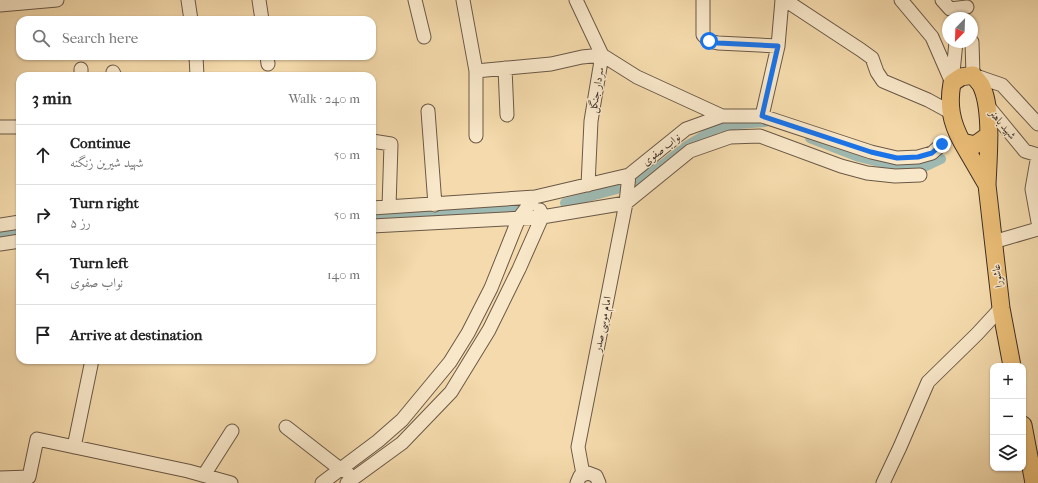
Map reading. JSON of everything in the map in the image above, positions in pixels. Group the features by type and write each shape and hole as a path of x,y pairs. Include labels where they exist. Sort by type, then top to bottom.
{"main road":[{"path":"973,75 961,76 952,83 950,112 957,133 987,185"},
{"name":"عاشورا","path":"973,75 981,85 987,105 989,135 987,185 1001,308 1011,363"},
{"path":"962,142 975,144 989,135"},
{"path":"1025,435 1036,483"}],"street":[{"path":"0,5 57,0"},
{"path":"188,0 190,16"},
{"path":"259,0 261,16"},
{"path":"415,0 424,37"},
{"path":"463,0 476,71 476,136"},
{"name":"سردار جنگل","path":"576,0 602,55 591,121 588,185"},
{"path":"703,0 703,35 709,41 718,43 778,46"},
{"path":"762,116 778,46 783,0 872,58 877,72 883,81 928,100 950,112"},
{"path":"901,0 932,37 952,83"},
{"path":"949,7 967,8"},
{"path":"952,83 955,48"},
{"path":"972,48 973,75 1002,84 1038,124"},
{"path":"476,71 551,64 582,57 602,55 636,77 722,116"},
{"path":"196,60 197,72"},
{"path":"505,68 507,115"},
{"name":"شهید باهنر","path":"987,105 1026,151 1038,155"},
{"path":"428,111 435,204"},
{"name":"نواب صفوی","path":"376,208 535,197 629,175 686,129 722,116 762,116 871,152 897,158 918,157 932,153 942,144"},
{"path":"0,127 16,128"},
{"name":"نواب صفوی","path":"376,226 542,218 626,203 690,151 730,137 760,136 841,166 867,173 895,176 920,175"},
{"path":"376,142 391,144 389,207"},
{"path":"993,242 1038,222 1032,189 1038,155"},
{"name":"امام موسی صدر","path":"580,478 578,448 626,203 629,175"},
{"path":"286,427 353,481 402,443 451,392 490,330 542,218 535,197"},
{"path":"322,483 378,441 402,420 450,362 468,333 491,288 520,218 535,197"},
{"path":"0,225 16,223"},
{"path":"0,244 16,242"},
{"path":"883,483 928,382 978,334 1001,308"},
{"path":"74,447 91,364"},
{"path":"204,475 232,431"},
{"path":"0,478 29,477 37,439 204,475 231,483"},
{"path":"580,478 591,473 597,480 610,483"}],"waterway":[{"path":"637,181 665,163 688,145 717,128 739,124 765,122"},
{"path":"810,138 859,157 895,166 924,167 941,159"},
{"path":"565,203 617,189"},
{"path":"376,216 531,207"},
{"path":"0,234 16,232"}],"route":[{"path":"709,41 718,43 778,46 762,116 871,152 897,158 918,157 932,153 942,144"}]}
